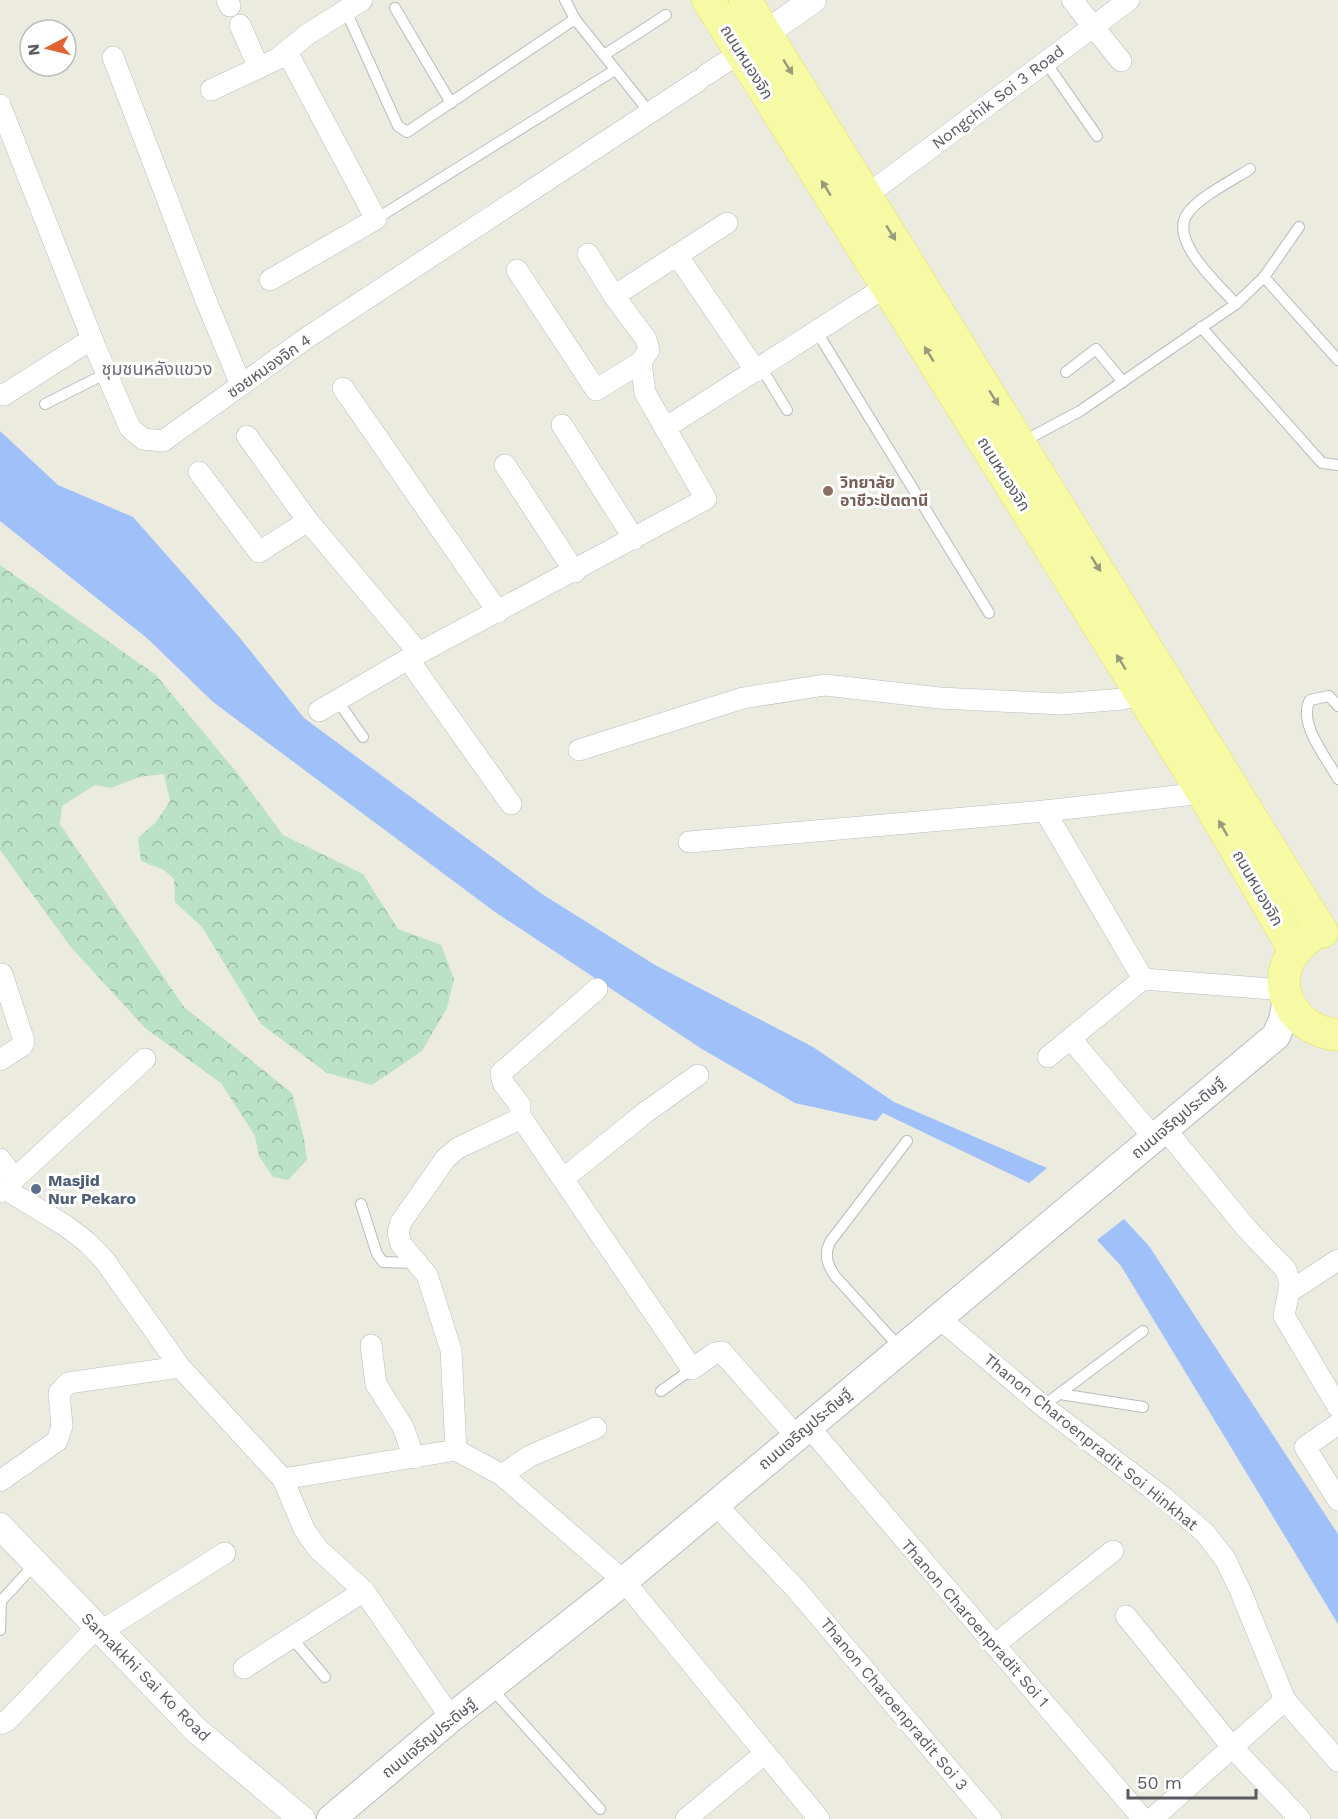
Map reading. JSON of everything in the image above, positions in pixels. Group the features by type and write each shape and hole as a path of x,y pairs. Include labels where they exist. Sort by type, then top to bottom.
{"main road":[{"name":"ถนนหนองจิก","path":"708,0 1203,793 1295,951"},
{"name":"ถนนหนองจิก","path":"746,0 1021,442 1330,931"},
{"path":"741,51 766,33"},
{"path":"947,382 975,368"},
{"path":"1276,1036 1283,1020 1286,971 1295,951 1307,939 1330,931"},
{"path":"1285,994 1294,1014 1306,1025 1329,1034"},
{"path":"1276,1036 1296,1032 1329,1034"},
{"name":"ถนนเจริญประดิษฐ์","path":"342,1816 451,1718 716,1505 1276,1036"}],"street":[{"path":"766,33 813,0"},
{"path":"1072,0 1121,61"},
{"name":"Nongchik Soi 3 Road","path":"867,195 1129,0"},
{"path":"211,90 287,52 308,34 354,6"},
{"path":"232,10 259,68"},
{"name":"ซอยหนองจิก 4","path":"0,105 92,339 130,428 143,439 163,441 308,337 741,51"},
{"path":"270,280 376,219 287,52"},
{"path":"113,57 205,298 241,385"},
{"path":"614,296 727,223"},
{"path":"517,270 596,390 641,362 649,350 646,339 614,296 588,254"},
{"path":"677,255 758,369"},
{"path":"665,428 887,286"},
{"path":"0,394 4,395 92,339"},
{"path":"328,705 414,656 576,572 706,500 645,393 641,362"},
{"path":"343,388 498,612"},
{"path":"562,425 634,539"},
{"path":"246,436 308,521 414,656 511,804"},
{"path":"505,465 576,572"},
{"path":"199,472 259,552 308,521"},
{"path":"579,750 743,698 825,684 940,698 1055,704 1123,699 1141,694"},
{"path":"689,842 1045,811 1203,793"},
{"path":"1045,811 1143,979"},
{"path":"0,1060 22,1046 24,1041 2,974"},
{"path":"1048,1057 1143,979 1285,994"},
{"path":"597,989 501,1072 503,1083 520,1105 520,1116 692,1369"},
{"path":"1071,1039 1286,1270 1289,1292 1284,1316 1338,1407"},
{"path":"7,1186 145,1059"},
{"path":"563,1179 646,1112 698,1076"},
{"path":"456,1450 451,1350 427,1275 401,1244 398,1233 401,1222 446,1158 458,1148 515,1121 520,1116"},
{"path":"0,1159 7,1186 88,1242 105,1261 180,1367 283,1479 304,1529 318,1549 364,1592 451,1718"},
{"path":"1289,1292 1338,1260"},
{"name":"Thanon Charoenpradit Soi Hinkhat","path":"939,1318 1051,1400 1205,1533 1225,1559 1240,1590 1285,1700 1338,1761"},
{"path":"371,1345 376,1384 403,1427 414,1458"},
{"name":"Thanon Charoenpradit Soi 1","path":"692,1369 715,1353 722,1352 803,1432 994,1646 1143,1819"},
{"path":"0,1481 57,1441 62,1426 59,1393 68,1383 180,1367"},
{"path":"1338,1424 1305,1447 1338,1500"},
{"path":"502,1475 530,1456 596,1428"},
{"path":"283,1479 456,1450 502,1475 624,1581 819,1819"},
{"name":"Thanon Charoenpradit Soi 3","path":"716,1505 796,1589 991,1819"},
{"name":"Samakkhi Sai Ko Road","path":"0,1526 196,1730 302,1819"},
{"path":"994,1646 1113,1551"},
{"path":"0,1724 8,1720 98,1630 225,1553"},
{"path":"244,1668 364,1592"},
{"path":"1126,1616 1232,1747 1300,1819"},
{"path":"1152,1819 1285,1700"},
{"path":"686,1819 764,1754"}],"lane":[{"path":"565,0 575,19 650,113"},
{"path":"354,6 398,126 406,132 575,19"},
{"path":"395,8 451,103"},
{"path":"604,55 666,15"},
{"path":"1045,61 1097,136"},
{"path":"376,219 615,69"},
{"path":"1236,304 1194,257 1183,229 1186,216 1195,206 1250,169"},
{"path":"1021,442 1080,411 1236,304 1264,277 1299,227"},
{"path":"1264,277 1338,360"},
{"path":"1201,327 1322,464 1338,465"},
{"path":"817,332 989,613"},
{"path":"1066,372 1096,349 1123,382"},
{"path":"758,369 787,410"},
{"path":"45,404 107,373"},
{"path":"1338,706 1329,696 1310,700 1305,708 1307,723 1338,778"},
{"path":"328,705 363,737"},
{"path":"901,1349 835,1276 828,1265 825,1252 907,1141"},
{"path":"362,1204 377,1254 383,1262 417,1263"},
{"path":"1051,1400 1143,1331"},
{"path":"661,1391 692,1369"},
{"path":"1051,1400 1143,1407"},
{"path":"0,1630 1,1601 35,1564"},
{"path":"291,1637 325,1677"},
{"path":"491,1688 600,1809"}],"green space":[{"path":"0,565 156,675 238,774 283,835 363,874 398,929 441,945 454,979 447,1008 422,1051 372,1085 327,1073 261,1024 202,927 175,902 174,879 164,870 141,861 138,838 156,822 170,801 164,774 139,777 111,788 95,785 62,806 60,824 184,1007 292,1093 304,1138 307,1160 288,1180 273,1177 259,1156 255,1136 221,1083 145,1028 70,946 0,850"}],"water":[{"path":"0,431 58,485 133,517 240,638 304,718 542,894 655,965 813,1047 894,1102 1047,1168 1029,1183 883,1113 876,1121 795,1103 702,1049 495,912 213,702 148,639 0,521"},
{"path":"1124,1219 1149,1246 1338,1534 1338,1624 1121,1266 1097,1240"}],"place":[{"name":"วิทยาลัย อาชีวะปัตตานี","path":"828,491"},
{"name":"Masjid Nur Pekaro","path":"36,1189"}],"district":[{"name":"ชุมชนหลังแขวง","path":"157,368"}]}
